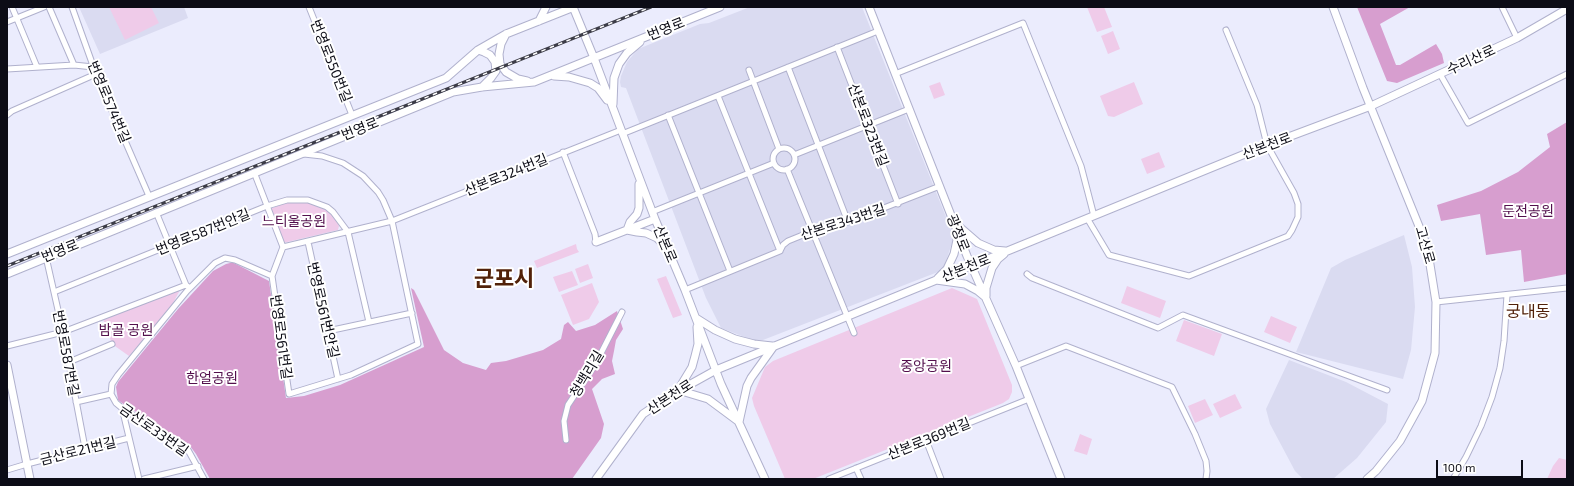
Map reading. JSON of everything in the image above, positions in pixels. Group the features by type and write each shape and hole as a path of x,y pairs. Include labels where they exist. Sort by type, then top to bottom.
{"street":[{"path":"12,7 37,67"},
{"path":"7,22 44,7"},
{"path":"49,7 74,65"},
{"name":"번영로574번길","path":"72,7 96,74 149,196"},
{"name":"번영로550번길","path":"309,7 352,115"},
{"path":"539,21 546,7"},
{"name":"번영로","path":"7,254 446,78 478,50 506,34 573,7"},
{"name":"산본로","path":"573,7 594,58 653,215 685,290 716,370 765,479"},
{"name":"번영로","path":"7,274 300,153 453,92 482,87 534,82 720,7"},
{"name":"광정로","path":"869,7 954,223 1016,366 1061,479"},
{"name":"고산로","path":"1333,7 1363,88 1427,246 1436,302 1435,353 1422,401 1400,441 1376,471 1366,479"},
{"path":"1502,7 1517,38"},
{"name":"수리산로","path":"1371,106 1517,38 1567,9"},
{"path":"895,74 1023,23 1081,166 1090,217 1109,255 1189,276 1288,236 1296,223 1299,210 1296,198 1267,145 1257,105 1226,30"},
{"path":"621,132 718,96 878,31"},
{"path":"506,34 501,44 499,54 500,64 506,72 518,79 534,82"},
{"path":"613,108 614,78 619,64 627,53 644,38"},
{"name":"산본로323번길","path":"837,47 898,204"},
{"path":"478,50 490,55 495,62 496,71 482,87"},
{"path":"7,69 74,65 94,67"},
{"path":"788,67 848,222"},
{"path":"748,70 779,149"},
{"path":"7,115 12,111 96,74"},
{"path":"1440,74 1468,123 1567,74"},
{"path":"549,76 559,75 590,83 598,88 613,108"},
{"path":"718,96 780,251"},
{"name":"산본천로","path":"596,479 643,414 678,390 716,370 1267,145 1371,106"},
{"path":"794,155 909,109"},
{"path":"668,115 730,271"},
{"name":"산본로324번길","path":"283,247 392,221 563,152 621,132"},
{"path":"779,149 786,149 794,155"},
{"path":"779,149 774,155 774,163 780,169 787,170"},
{"path":"563,152 595,234 596,242 627,230 653,215 699,193 774,163"},
{"path":"300,153 332,159 343,164 363,176 378,192 392,221 412,313 328,331"},
{"path":"787,170 794,163 794,155"},
{"path":"787,170 854,333"},
{"path":"254,172 283,247"},
{"path":"627,230 639,208 640,180"},
{"name":"산본로343번길","path":"685,290 780,251 785,242 836,222 848,222 898,204 940,186"},
{"name":"번영로587번안길","path":"54,292 267,206 288,200 299,199 318,203 333,212 348,232 369,322"},
{"path":"7,346 63,332 188,286 156,212"},
{"path":"954,223 978,242 994,250 1008,251"},
{"path":"936,280 947,269 954,254 958,240 954,223"},
{"path":"627,230 646,233 657,238 666,247"},
{"name":"번영로561번안길","path":"308,242 338,379"},
{"name":"번영로561번길","path":"283,247 272,276 289,394 351,375 418,344 412,313"},
{"path":"986,298 986,288 992,268 998,259 1008,251"},
{"name":"번영로587번길","path":"46,257 63,332 85,448"},
{"name":"금산로33번길","path":"204,479 188,450 122,408 113,399 111,394 112,384 188,286 215,263 225,258 236,260 272,276"},
{"path":"1027,274 1032,278 1158,328 1183,315 1387,390"},
{"path":"936,280 964,284 978,290 986,298"},
{"path":"1436,302 1567,288"},
{"path":"1453,479 1472,445 1492,397 1500,368 1504,341 1507,295"},
{"name":"청백리길","path":"566,440 564,422 568,405 596,363 622,312"},
{"path":"696,318 735,340 774,346 749,382 739,422 708,399 678,390 692,367 695,356 698,344 696,318"},
{"path":"69,362 112,344"},
{"path":"1016,366 1066,346 1172,387 1206,460 1206,479"},
{"path":"7,365 30,479"},
{"path":"76,402 111,394"},
{"name":"산본로369번길","path":"829,479 1029,399"},
{"path":"122,408 139,479"},
{"name":"금산로21번길","path":"7,470 85,448 129,438"},
{"path":"926,440 941,479"},
{"path":"144,479 198,466"},
{"path":"856,468 861,479"}],"shaded area":[{"path":"79,7 184,7 188,18 100,54"},
{"path":"750,7 862,7 954,237 943,270 763,340 755,341 721,328 706,298 626,88 621,87 620,82 627,62 638,49 700,24 709,23"},
{"path":"1404,235 1412,267 1415,307 1411,350 1403,379 1296,352 1331,268 1345,260"},
{"path":"1289,360 1346,382 1388,404 1386,422 1357,458 1333,479 1303,479 1295,471 1270,424 1266,409"}],"green space":[{"path":"109,7 151,7 159,23 125,40"},
{"path":"1087,7 1104,7 1112,27 1097,32"},
{"path":"1357,7 1410,7 1380,24 1396,65 1400,65 1436,44 1442,54 1444,63 1397,83 1387,81"},
{"path":"1113,31 1120,49 1108,54 1101,36"},
{"path":"940,82 945,95 934,99 929,86"},
{"path":"1134,82 1143,104 1114,117 1108,116 1100,96"},
{"name":"둔전공원","path":"1567,122 1567,274 1524,282 1521,250 1486,255 1480,214 1441,221 1437,205 1481,191 1518,172 1550,147 1547,134"},
{"path":"1159,152 1165,167 1147,174 1141,159"},
{"name":"느티울공원","path":"306,202 325,209 336,219 339,226 338,230 283,243 270,209 285,203"},
{"path":"576,244 579,252 537,268 534,261"},
{"name":"한얼공원","path":"230,263 234,263 269,281 286,398 304,396 340,385 424,347 411,288 414,290 444,350 463,363 486,370 491,363 506,361 543,350 561,339 564,325 568,322 576,331 595,325 617,311 623,329 616,340 612,361 615,374 602,379 592,389 604,424 601,438 572,479 210,479 190,446 118,400 116,387 118,382 178,309 213,271"},
{"path":"588,264 593,278 580,283 575,269"},
{"path":"572,271 578,285 559,292 553,277"},
{"path":"666,276 682,315 673,318 657,279"},
{"path":"592,283 599,302 589,319 573,325 561,295"},
{"path":"1127,286 1166,301 1160,318 1121,303"},
{"name":"중앙공원","path":"952,288 977,299 1012,385 1012,392 1009,399 1003,403 813,479 785,479 752,398 765,367 773,361"},
{"name":"밤골 공원","path":"180,290 171,307 129,356 112,344 103,319"},
{"path":"1271,316 1297,327 1290,343 1264,332"},
{"path":"1184,320 1222,334 1214,356 1176,341"},
{"path":"1235,394 1242,408 1220,418 1213,404"},
{"path":"1205,399 1213,415 1195,423 1188,406"},
{"path":"1080,434 1092,439 1087,455 1074,451"},
{"path":"1559,458 1567,460 1567,479 1547,479 1553,466"}],"railway":[{"path":"7,266 651,7"}],"district":[{"name":"군포시","path":"504,279"},
{"name":"궁내동","path":"1528,312"}]}
